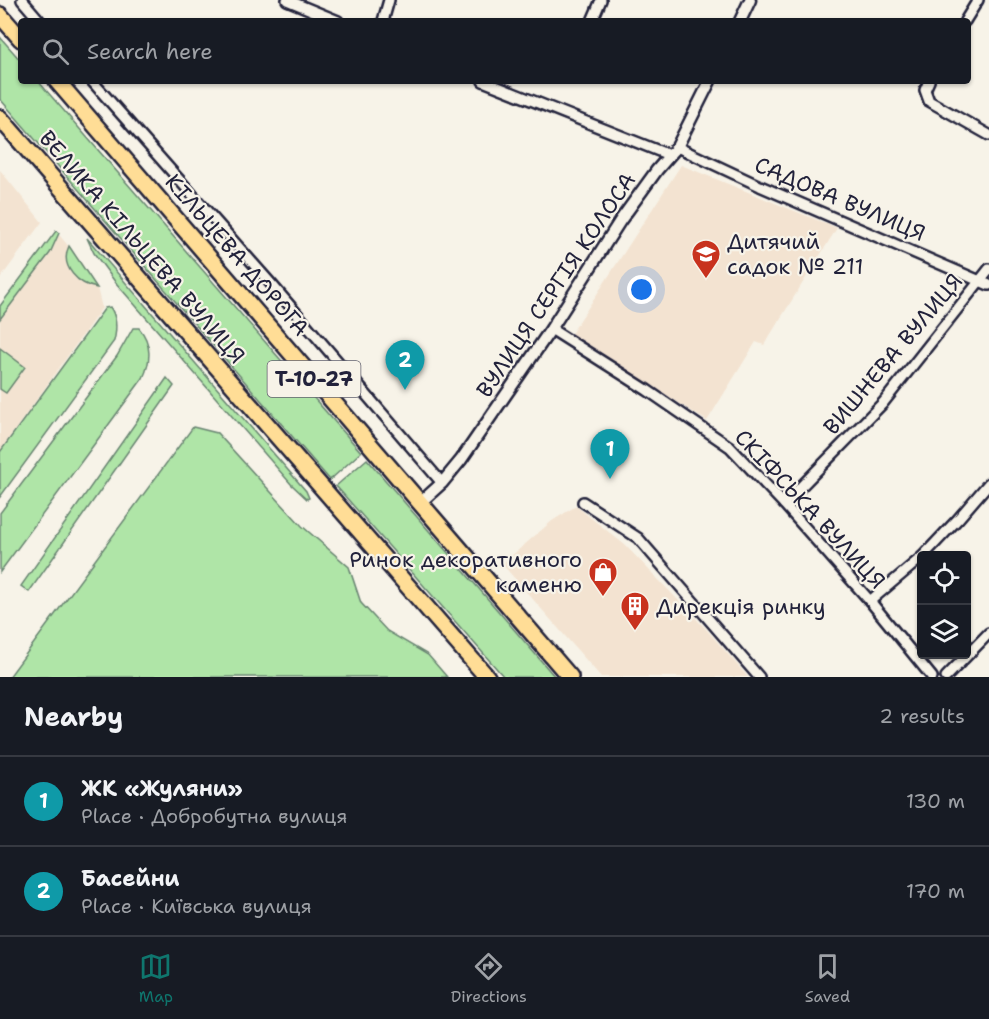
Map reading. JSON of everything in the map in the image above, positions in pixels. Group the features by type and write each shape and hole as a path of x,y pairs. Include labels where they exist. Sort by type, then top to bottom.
{"highway":[{"path":"0,15 18,36"},
{"name":"КІЛЬЦЕВА ДОРОГА","path":"60,84 421,501 570,677"},
{"name":"ВЕЛИКА КІЛЬЦЕВА ВУЛИЦЯ","path":"0,118 487,677"}],"street":[{"path":"22,0 37,18"},
{"path":"287,0 331,18"},
{"path":"383,18 389,0"},
{"path":"593,18 601,0"},
{"path":"741,18 750,0"},
{"path":"967,18 978,0"},
{"path":"95,84 273,286 442,483"},
{"name":"САДОВА ВУЛИЦЯ","path":"491,84 673,151 760,186 985,283"},
{"name":"ВУЛИЦЯ СЕРГІЯ КОЛОСА","path":"421,501 442,483 461,460 551,329 620,221 673,151 708,84"},
{"path":"927,84 925,90 929,101 989,135"},
{"name":"ВИШНЕВА ВУЛИЦЯ","path":"784,504 883,402 985,283 989,269"},
{"name":"СКІФСЬКА ВУЛИЦЯ","path":"551,329 647,390 730,447 870,601 932,677"},
{"path":"927,551 989,483"},
{"path":"583,502 638,538 759,677"},
{"path":"870,601 917,560"},
{"path":"946,677 989,633"}],"shaded area":[{"name":"Дитячий садок № 211","path":"681,165 837,228 764,345 756,342 707,421 571,334"},
{"path":"0,170 42,222 0,279"},
{"path":"56,231 79,259 97,288 102,308 0,451 0,306"},
{"name":"Ринок декоративного каменю","path":"576,506 625,545 706,629 748,677 601,677 502,564 552,521"}],"green space":[{"path":"0,37 18,58 18,84 41,84 361,452 330,480 0,99"},
{"path":"56,231 59,233 50,253 0,319 0,306"},
{"path":"87,238 306,491 309,498 307,499 291,484 116,283 94,253"},
{"path":"69,246 97,288 84,283 72,274 67,261"},
{"path":"110,307 116,323 114,341 0,497 0,452 105,308"},
{"path":"133,328 139,328 148,346 148,366 143,378 0,572 0,513 117,356"},
{"path":"0,348 25,367 6,393 0,389"},
{"path":"167,378 174,386 29,592 21,586"},
{"path":"193,427 217,433 302,526 349,567 361,603 387,631 428,655 447,677 9,677"},
{"path":"367,459 555,677 504,677 336,486"}],"place":[{"name":"Дитячий садок № 211","path":"706,280"},
{"name":"Басейни","path":"405,390"},
{"name":"ЖК «Жуляни»","path":"610,479"},
{"name":"Ринок декоративного каменю","path":"603,598"},
{"name":"Дирекція ринку","path":"635,632"}]}
